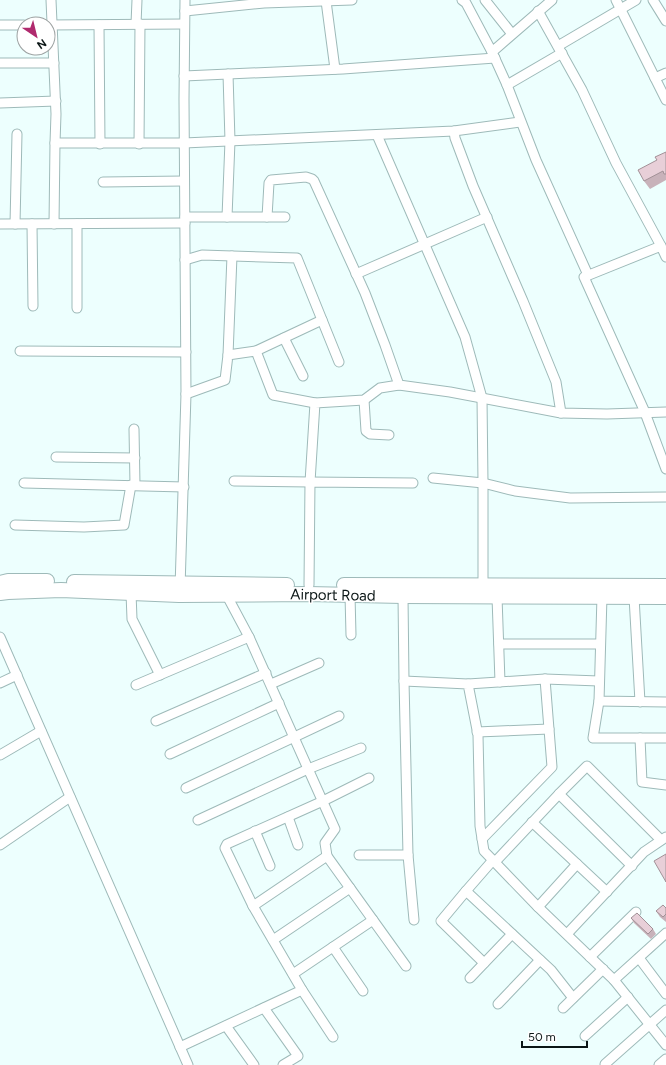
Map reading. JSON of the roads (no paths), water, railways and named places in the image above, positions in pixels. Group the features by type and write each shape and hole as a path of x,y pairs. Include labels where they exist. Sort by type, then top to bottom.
{"highway":[{"name":"Airport Road","path":"0,583 8,581 180,589 226,594 666,597"},
{"name":"Airport Road","path":"0,594 8,592 61,590 131,593 180,589 309,585 666,586"}],"street":[{"path":"50,0 50,16"},
{"path":"137,0 139,144"},
{"path":"180,589 186,394 184,181 185,0"},
{"path":"184,11 264,3 352,0"},
{"path":"462,0 466,3 507,85 520,122 536,160 588,275"},
{"path":"485,0 512,34"},
{"path":"184,76 335,70 493,55 512,34 538,10 552,0"},
{"path":"616,0 666,100"},
{"path":"507,85 636,0"},
{"path":"653,0 666,22"},
{"path":"326,1 335,70"},
{"path":"538,10 582,90 616,163 666,257"},
{"path":"56,25 184,24"},
{"path":"0,25 16,25"},
{"path":"99,25 100,144"},
{"path":"53,56 56,101 54,224"},
{"path":"0,63 54,63"},
{"path":"655,78 666,73"},
{"path":"227,217 230,141 228,74"},
{"path":"0,103 56,101"},
{"path":"55,143 184,143 377,135 454,131 520,122"},
{"path":"454,131 455,138 473,186 556,382 561,413"},
{"path":"15,224 16,134"},
{"path":"377,135 465,337 482,398 483,586"},
{"path":"267,217 270,181 273,179 306,177 312,179 356,274 385,345 398,385"},
{"path":"103,182 184,181"},
{"path":"0,224 77,224 227,217 285,217"},
{"path":"356,274 487,217"},
{"path":"32,224 33,306"},
{"path":"77,224 77,308"},
{"path":"661,246 584,277 645,413 666,469"},
{"path":"185,260 202,255 297,258 339,362"},
{"path":"186,394 225,380 228,355 232,256"},
{"path":"228,355 256,351 322,320"},
{"path":"284,338 303,376"},
{"path":"20,351 186,352"},
{"path":"256,351 273,395 315,403 364,400 380,388 398,385 450,392 561,413 607,414 666,412"},
{"path":"364,400 366,431 370,434 389,435"},
{"path":"309,585 310,482 315,403"},
{"path":"14,525 84,527 124,525 133,485 135,458 134,429"},
{"path":"56,457 135,458"},
{"path":"433,478 483,483 515,491 570,498 666,497"},
{"path":"234,481 413,483"},
{"path":"24,483 184,487"},
{"path":"131,593 132,619 160,676"},
{"path":"226,594 266,673 335,829 325,843 328,856 406,966"},
{"path":"350,595 351,635"},
{"path":"403,596 408,855 414,920"},
{"path":"602,596 599,701 593,738 666,738"},
{"path":"497,597 500,682"},
{"path":"634,597 640,702"},
{"path":"0,637 188,1065"},
{"path":"136,685 249,637"},
{"path":"499,644 600,644"},
{"path":"271,684 319,663"},
{"path":"156,721 266,673"},
{"path":"0,682 17,675"},
{"path":"404,681 468,684 545,679 599,680"},
{"path":"482,839 552,767 545,679"},
{"path":"468,684 477,732 480,826 484,851 538,907 614,980 666,1045"},
{"path":"599,701 666,702"},
{"path":"170,754 279,703"},
{"path":"186,788 339,716"},
{"path":"477,732 549,729"},
{"path":"0,755 41,731"},
{"path":"640,738 642,782 666,785"},
{"path":"198,820 308,770 361,748"},
{"path":"484,964 441,921 494,861 587,766 664,838 644,852 567,934"},
{"path":"333,1037 292,974 253,906 225,848 227,844 231,842 323,801 369,778"},
{"path":"559,794 632,866"},
{"path":"0,846 70,797"},
{"path":"288,817 298,845"},
{"path":"532,822 607,892"},
{"path":"254,831 270,866"},
{"path":"359,855 408,855"},
{"path":"253,906 328,856"},
{"path":"538,907 577,864"},
{"path":"273,940 350,888"},
{"path":"466,891 551,970 573,998"},
{"path":"590,957 636,912"},
{"path":"292,974 373,920"},
{"path":"614,980 666,933"},
{"path":"470,978 512,934"},
{"path":"333,947 363,991"},
{"path":"638,958 666,994"},
{"path":"498,1004 540,960"},
{"path":"563,1008 603,969"},
{"path":"180,1047 302,990"},
{"path":"585,1036 628,997"},
{"path":"264,1008 298,1056 284,1065"},
{"path":"605,1064 666,1010"},
{"path":"226,1026 254,1065"},
{"path":"659,1065 666,1059"}]}
